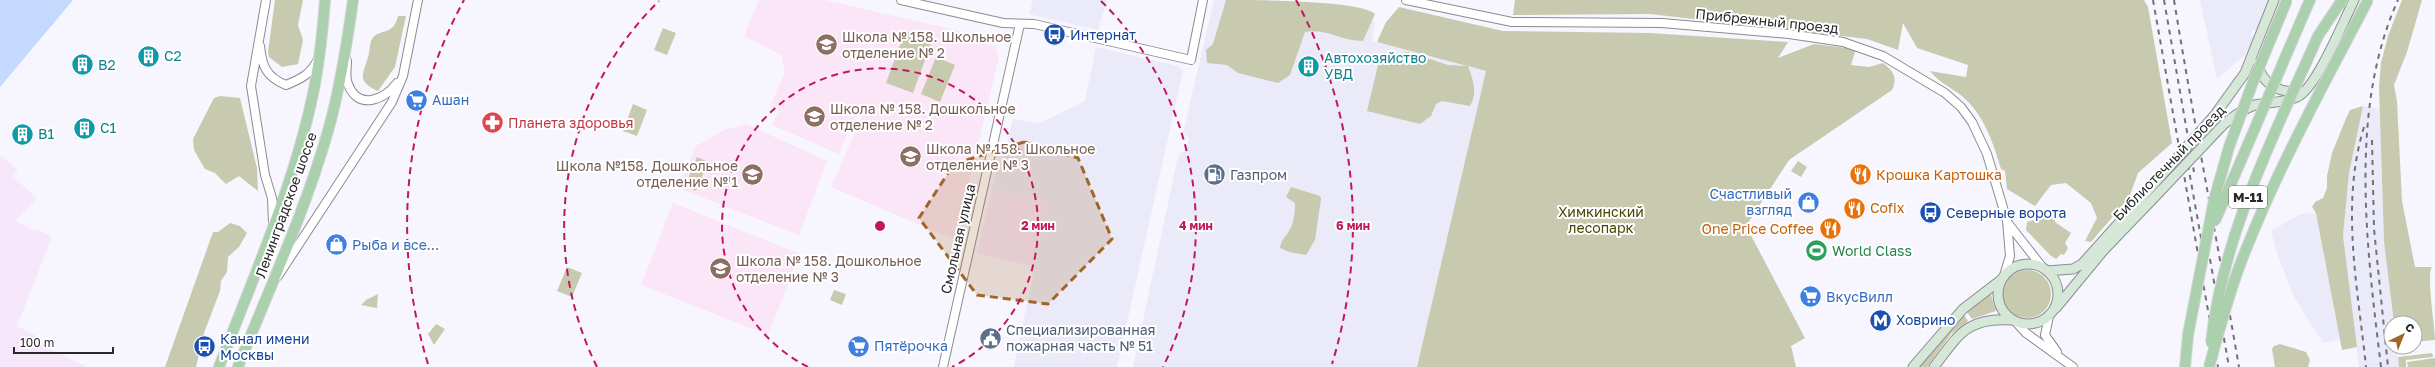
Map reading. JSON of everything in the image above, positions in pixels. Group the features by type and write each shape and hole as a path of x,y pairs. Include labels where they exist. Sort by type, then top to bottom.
{"main road":[{"name":"Ленинградское шоссе","path":"218,367 273,226 303,136 319,55 325,0"},
{"name":"Ленинградское шоссе","path":"238,367 308,193 326,138 346,48 353,0"},
{"name":"Библиотечный проезд","path":"2050,314 2148,198 2214,116 2245,73 2264,29 2274,0"},
{"path":"2207,242 2214,200 2229,147 2253,82 2287,0"},
{"path":"2318,36 2334,0"},
{"path":"2318,36 2342,0"},
{"name":"Библиотечный проезд","path":"2045,269 2073,269 2082,264 2224,124 2239,112 2255,105 2299,97 2312,83 2354,0"},
{"path":"2209,367 2241,263 2266,201 2297,137 2368,0"},
{"name":"М-11","path":"2185,367 2192,307 2207,242 2233,175 2308,3"},
{"path":"2264,29 2258,62 2262,77 2276,88 2286,91 2302,89 2312,83"},
{"name":"М-11","path":"2209,367 2216,309 2226,262 2236,228 2256,176 2318,36"},
{"path":"1913,367 1962,308 2013,268 2025,264 2045,269 2052,276 2058,290 2056,305 2050,314 2033,324 1989,319 1971,325 1956,338 1934,367"},
{"path":"2003,277 1999,286 1998,301 2001,308 2013,321"}],"street":[{"path":"266,0 251,86 263,162 272,198 273,226"},
{"path":"272,282 285,267 384,115 403,76 418,0"},
{"path":"901,0 1003,23 1034,24 1191,60 1203,0"},
{"name":"Прибрежный проезд","path":"1406,0 1512,22 1662,23 1789,34 1843,42 1865,49 1923,79 1961,107 1970,118 1983,145 2007,221 2010,256 2003,277"},
{"name":"Смольная улица","path":"943,367 1020,24"},
{"path":"259,39 265,71 270,78 286,85 301,79 309,73 319,55"},
{"path":"346,48 347,82 351,90 361,98 374,101 383,98 403,76"},
{"name":"Прибрежный проезд","path":"2007,221 2045,269"},
{"path":"2050,314 2044,330 2046,338 2065,361"},
{"path":"2013,321 2026,333 2073,367"}],"highlighted area":[{"path":"1024,142 1078,158 1112,239 1048,304 977,295 919,218 954,164"}],"shaded area":[{"name":"Школа № 158. Школьное отделение № 3","path":"759,0 825,0 981,36 996,48 999,57 955,240 831,187 866,107 860,105 839,154 772,125 779,110 770,106 785,72 781,55 744,36"},
{"path":"1033,0 1107,0 1098,30 1029,14"},
{"path":"1214,0 1265,0 1375,22 1372,41 1486,71 1417,367 1133,367 1178,157 1187,146 1189,138 1183,133"},
{"path":"2200,0 2271,0 2260,32 2253,29 2251,36 2256,38 2245,55 2217,79"},
{"path":"1096,47 1178,66 1183,71 1117,367 1014,367 1048,202 992,189 996,173 1000,168 1013,119 1040,123 1085,101"},
{"path":"2363,106 2380,109 2384,242 2393,315 2383,315 2383,355 2397,355 2399,367 2359,367 2343,236 2349,173"},
{"name":"Школа №158. Дошкольное отделение № 1","path":"746,124 827,161 799,235 678,188 696,146 724,130"},
{"path":"0,155 18,170 13,176 37,199 15,221 29,227 32,231 38,229 52,237 17,326 40,338 46,347 87,367 0,367"},
{"path":"992,189 1048,202 1034,267 977,253"},
{"name":"Школа № 158. Дошкольное отделение № 3","path":"673,203 800,254 768,335 641,285"},
{"path":"2316,213 2340,339 2323,343 2294,297 2278,256 2271,231 2301,214"}],"green space":[{"path":"275,0 303,0 298,25 303,40 298,64 282,67 269,57 268,52"},
{"path":"1226,0 1329,3 1365,9 1375,14 1363,41 1348,39 1327,33 1313,31 1305,32 1290,75 1278,83 1238,73 1227,65 1207,63 1206,50 1213,44"},
{"path":"1515,0 2144,0 2148,7 2172,143 2138,173 2129,198 2091,242 2085,241 2097,218 2091,203 2066,183 2051,185 2035,206 2007,189 2005,171 2001,169 1995,149 1982,120 1970,103 1933,75 1930,71 1966,77 1968,65 1917,48 1903,23 1898,50 1867,39 1650,14 1513,15"},
{"path":"2402,0 2422,0 2407,52 2394,85 2397,101 2402,201 2415,267 2432,267 2430,272 2430,290 2435,340 2423,341 2423,315 2393,315 2384,242 2379,87 2381,63 2388,36"},
{"name":"Химкинский лесопарк","path":"1399,7 1503,31 1650,33 1788,42 1778,58 1814,44 1856,49 1851,65 1869,67 1883,63 1887,66 1894,75 1895,81 1892,90 1789,160 1746,226 1805,338 1791,346 1796,367 1417,367 1486,71 1468,66 1474,86 1474,96 1470,106 1442,101 1436,104 1431,116 1420,124 1367,111 1378,65 1388,56 1408,52 1448,65 1467,66 1377,42 1386,22"},
{"path":"398,16 406,16 395,67 378,91 366,84 363,77 369,55 370,43 377,34 393,27"},
{"path":"663,28 676,33 667,55 654,50"},
{"path":"905,31 932,41 913,93 886,83"},
{"path":"936,57 955,65 940,102 921,94"},
{"path":"220,96 240,98 257,168 258,191 239,176 226,184 215,173 205,169 194,150 193,139 214,98"},
{"path":"633,104 647,110 637,136 623,131"},
{"path":"2363,106 2349,173 2343,236 2357,347 2342,350 2316,213 2312,207 2315,202 2323,198 2327,188 2327,176 2332,153 2350,110"},
{"path":"697,157 708,162 696,191 685,186"},
{"path":"1798,161 1807,167 1801,177 1791,171"},
{"path":"1291,187 1320,196 1321,199 1315,240 1306,255 1289,252 1280,248 1282,241 1291,228 1294,217 1295,203 1286,197"},
{"path":"2045,217 2055,219 2055,222 2071,233 2065,243 2068,248 2064,255 2061,254 2056,259 2050,255 2026,230 2027,222"},
{"path":"230,223 240,226 247,233 239,247 228,257 227,272 221,281 220,291 204,333 196,367 165,367 213,232 218,232"},
{"path":"567,267 582,273 572,297 557,291"},
{"path":"2022,270 2032,270 2041,274 2047,280 2050,285 2050,303 2041,314 2032,318 2022,318 2013,314 2007,308 2003,299 2003,289 2007,280 2013,274"},
{"path":"834,290 846,294 842,305 830,300"},
{"path":"1992,290 1991,295 1996,311 1972,319 1967,312"},
{"path":"378,294 377,308 361,305 366,300"},
{"path":"1964,315 1968,321 1951,334 1927,367 1919,367 1943,334"},
{"path":"436,324 445,329 434,345 428,334"},
{"path":"2280,344 2306,352 2310,360 2308,367 2275,367 2272,349 2274,346"},
{"path":"2432,353 2433,357 2406,360 2406,367 2399,367 2398,357"},
{"path":"2435,358 2435,367 2408,367 2407,362"}],"water":[{"path":"0,0 73,0 0,87"}],"railway":[{"path":"2153,0 2218,367"},
{"path":"2164,0 2194,172"},
{"path":"2174,0 2239,367"},
{"path":"2381,367 2367,228 2367,134 2372,87 2382,43 2398,0"},
{"path":"2364,127 2357,156 2353,186 2352,216 2353,247 2366,367"},
{"path":"2372,140 2374,229 2388,367"},
{"path":"2188,165 2206,266"},
{"path":"2210,259 2229,367"}],"place":[{"name":"Интернат","path":"1055,35"},
{"name":"Школа № 158. Школьное отделение № 2","path":"827,45"},
{"name":"C2","path":"148,56"},
{"name":"B2","path":"82,65"},
{"name":"Автохозяйство УВД","path":"1308,66"},
{"name":"Ашан","path":"416,100"},
{"name":"Школа № 158. Дошкольное отделение № 2","path":"815,117"},
{"name":"Планета здоровья","path":"493,123"},
{"name":"C1","path":"85,128"},
{"name":"B1","path":"22,134"},
{"name":"Школа № 158. Школьное отделение № 3","path":"910,157"},
{"name":"Школа №158. Дошкольное отделение № 1","path":"753,174"},
{"name":"Газпром","path":"1214,175"},
{"name":"Крошка Картошка","path":"1861,175"},
{"name":"Счастливый взгляд","path":"1808,202"},
{"name":"Cofix","path":"1855,208"},
{"name":"Северные ворота","path":"1930,213"},
{"name":"One Price Coffee","path":"1830,229"},
{"name":"Рыба и все...","path":"337,245"},
{"name":"World Class","path":"1816,251"},
{"name":"Школа № 158. Дошкольное отделение № 3","path":"721,269"},
{"name":"ВкусВилл","path":"1811,297"},
{"name":"Ховрино","path":"1880,320"},
{"name":"Cпециализированная пожарная часть № 51","path":"990,338"},
{"name":"Пятёрочка","path":"858,346"},
{"name":"Канал имени Москвы","path":"205,347"}]}
